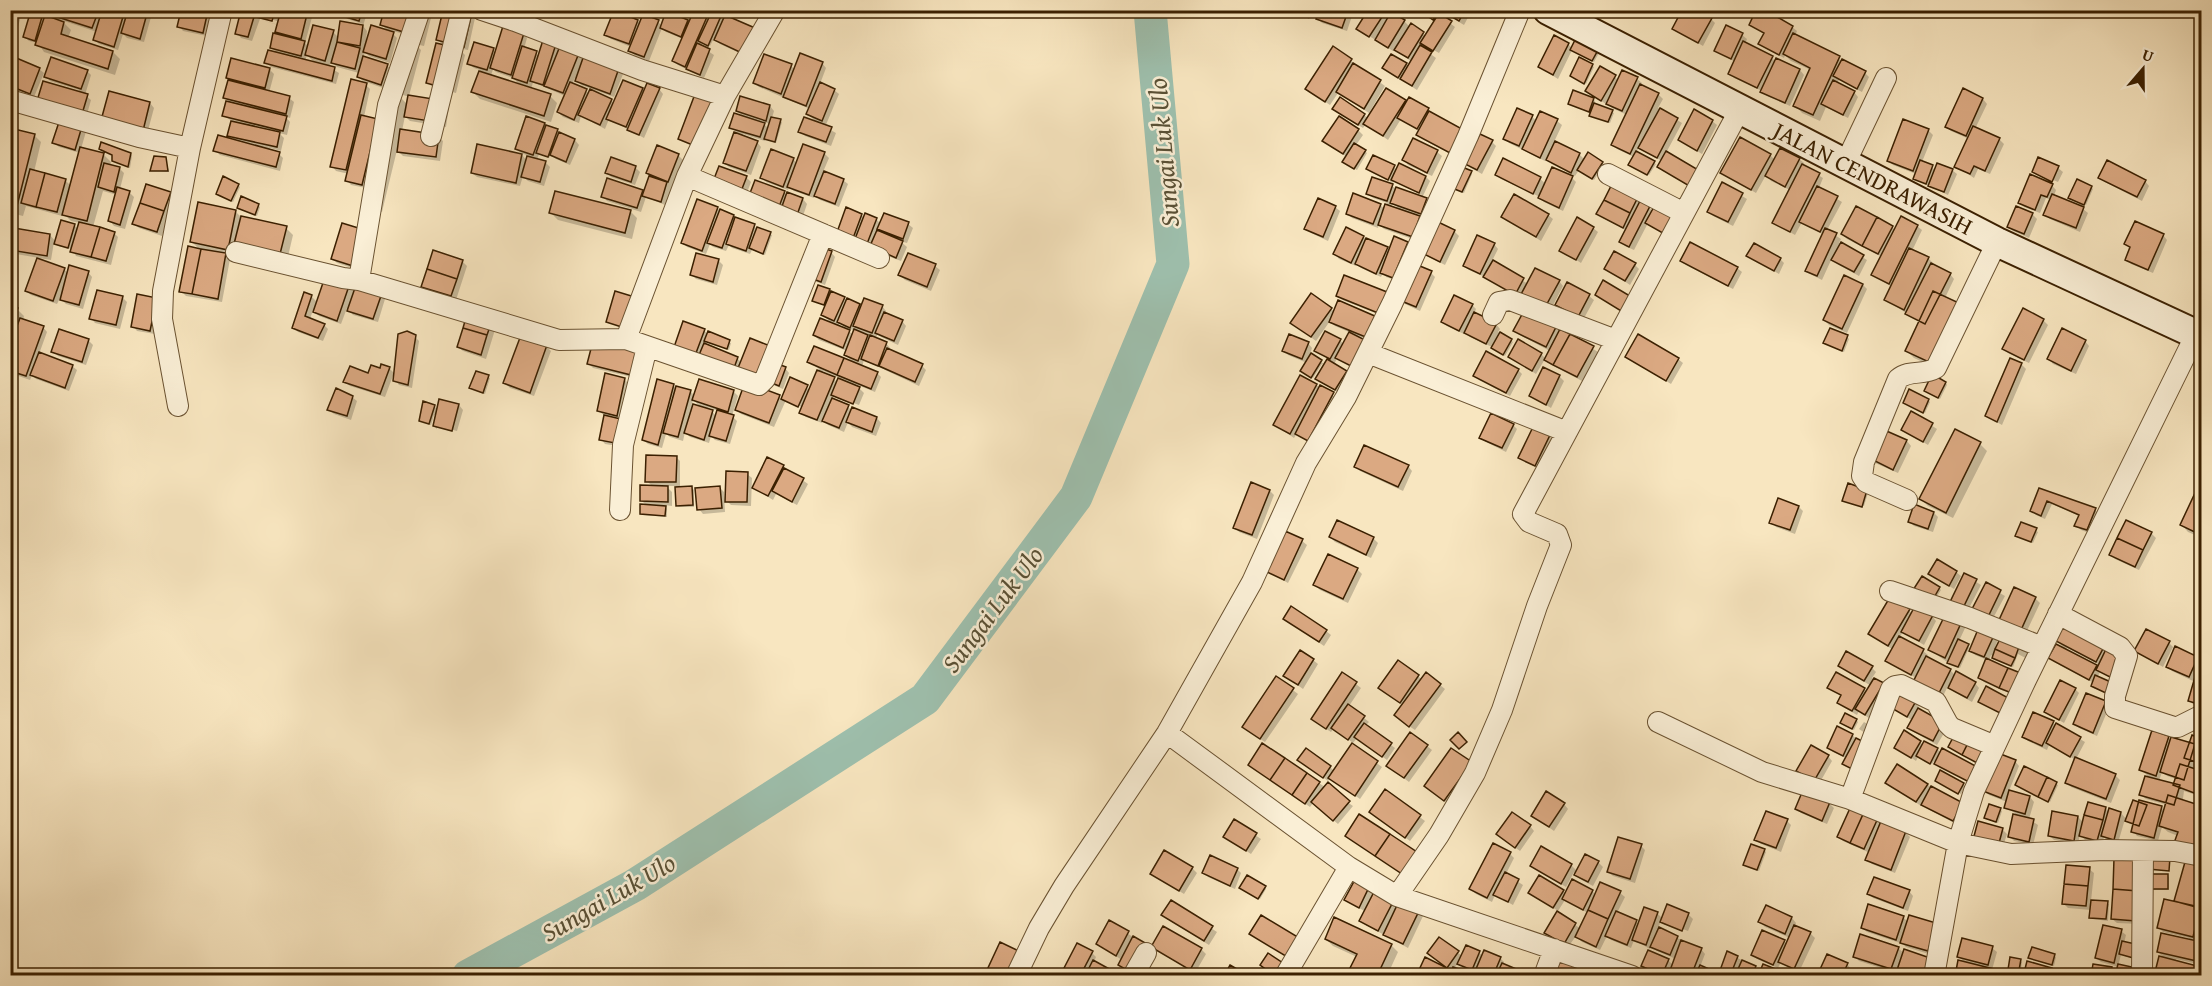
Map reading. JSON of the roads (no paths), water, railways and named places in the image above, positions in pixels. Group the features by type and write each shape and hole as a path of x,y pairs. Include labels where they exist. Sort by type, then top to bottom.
{"main road":[{"name":"JALAN CENDRAWASIH","path":"1548,10 1997,243 2199,336"}],"street":[{"path":"178,406 162,319 163,291 190,148 222,10"},
{"path":"359,280 388,105 420,10"},
{"path":"431,136 462,10"},
{"path":"482,10 642,70 725,96"},
{"path":"626,339 687,176 725,96 775,10"},
{"path":"1016,975 1039,928 1065,886 1167,733 1252,582 1306,464 1346,397 1368,353 1468,136 1520,10"},
{"path":"1845,164 1886,78"},
{"path":"10,100 139,137 190,148"},
{"path":"1397,896 1439,835 1475,773 1502,710 1537,606 1561,545 1557,534 1529,522 1523,514 1740,109"},
{"path":"1608,174 1684,213"},
{"path":"687,176 879,258"},
{"path":"236,252 359,280 559,340 626,339 759,385 763,383 823,234"},
{"path":"1907,500 1866,482 1862,476 1864,462 1898,379 1904,374 1930,372 1936,368 1997,243"},
{"path":"1493,315 1499,302 1510,300 1616,340"},
{"path":"1934,975 1958,843 1974,791 2058,614 2199,336"},
{"path":"620,510 624,445 647,347"},
{"path":"1368,353 1567,432"},
{"path":"1890,591 1970,618 2042,647"},
{"path":"2058,614 2120,647 2125,652 2127,656 2115,696 2115,708 2174,727 2202,715"},
{"path":"1850,799 1891,689 1895,686 1902,685 1936,702 1952,728 1995,746"},
{"path":"1658,722 1762,772 1850,799 1958,843 2011,854 2175,851 2202,856"},
{"path":"1167,733 1348,867 1397,896 1632,975"},
{"path":"2142,975 2143,851"},
{"path":"1285,975 1348,867"},
{"path":"1544,975 1554,949"},
{"path":"1133,975 1146,953"}],"waterway":[{"name":"Sungai Luk Ulo","path":"468,976 635,885 925,699 1076,497 1173,264 1150,10"}]}
